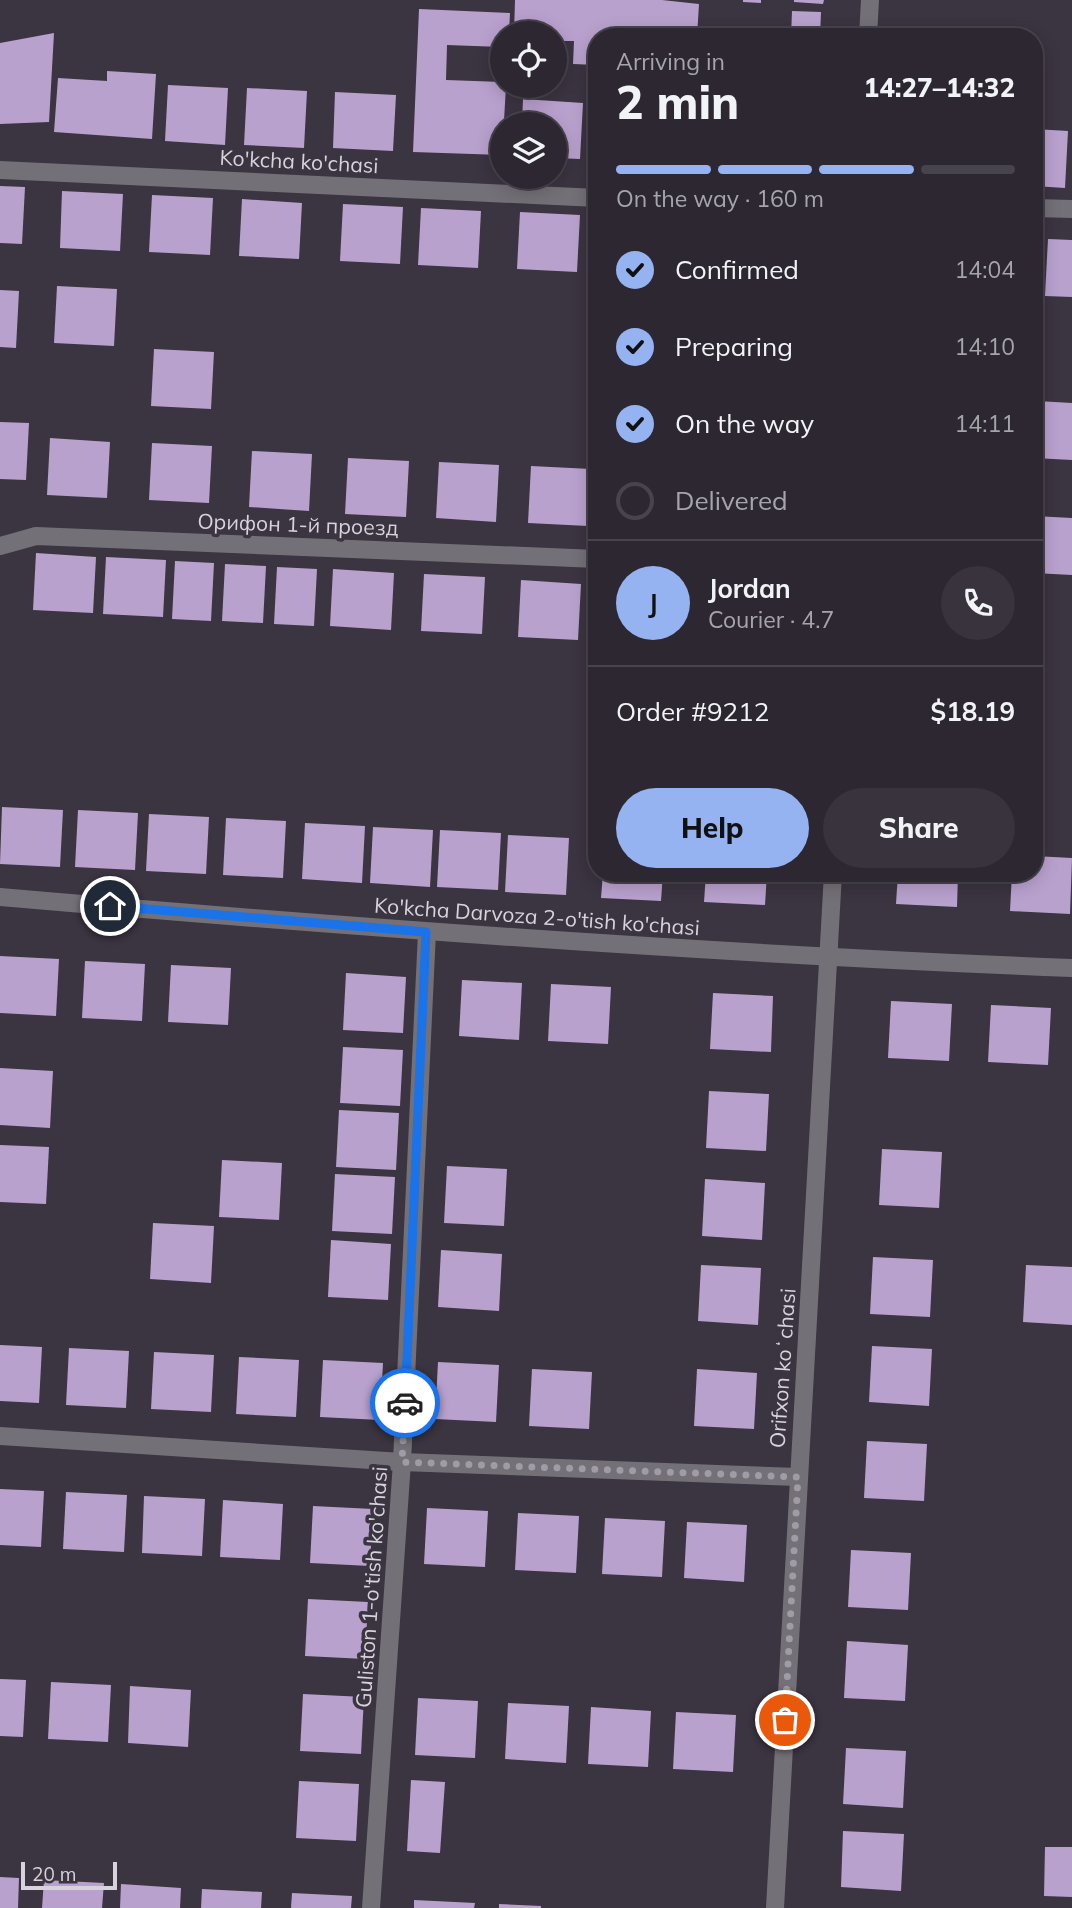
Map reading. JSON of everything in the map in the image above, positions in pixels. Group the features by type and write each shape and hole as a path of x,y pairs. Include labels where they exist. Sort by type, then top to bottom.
{"street":[{"path":"868,28 870,0"},
{"name":"Ko'kcha ko'chasi","path":"0,170 588,198"},
{"path":"1043,208 1072,209"},
{"name":"Орифон 1-й проезд","path":"0,546 36,536 588,559"},
{"name":"Orifxon koʻchasi","path":"775,1908 833,882"},
{"name":"Ko'kcha Darvoza 2-o'tish ko'chasi","path":"0,897 426,932 830,958 1072,968"},
{"name":"Guliston 1-o'tish ko'chasi","path":"371,1908 402,1462 426,932"},
{"path":"0,1436 402,1462 798,1477"}],"building":[{"path":"515,0 662,0 699,4 698,28 588,28 588,65 573,64 574,41 567,41 567,21 514,21"},
{"path":"761,0 761,3 743,2"},
{"path":"794,0 824,0 823,4"},
{"path":"419,9 510,13 510,21 490,21 490,47 447,45 446,80 490,82 490,98 505,98 504,112 490,112 490,155 413,152"},
{"path":"792,11 821,12 820,28 791,28"},
{"path":"54,33 49,122 0,124 0,43"},
{"path":"107,71 156,74 152,139 54,132 58,78 107,81"},
{"path":"168,85 228,88 225,145 165,141"},
{"path":"247,88 307,91 304,148 244,145"},
{"path":"335,92 396,95 393,151 333,148"},
{"path":"523,99 583,103 580,159 567,158 567,112 522,112"},
{"path":"1043,130 1068,131 1065,188 1043,187"},
{"path":"0,186 25,187 22,244 0,243"},
{"path":"62,191 123,194 120,251 60,248"},
{"path":"152,195 213,198 210,255 149,252"},
{"path":"242,199 302,203 299,259 239,256"},
{"path":"343,204 403,207 400,264 340,261"},
{"path":"421,208 481,211 478,268 418,265"},
{"path":"520,212 580,215 577,272 517,269"},
{"path":"1048,239 1072,240 1072,297 1045,296"},
{"path":"57,286 117,289 114,346 54,343"},
{"path":"0,290 19,291 16,348 0,347"},
{"path":"154,349 214,352 211,409 151,406"},
{"path":"1043,401 1072,403 1072,460 1043,458"},
{"path":"0,422 29,423 26,480 0,479"},
{"path":"50,438 110,442 107,498 47,495"},
{"path":"152,443 212,446 209,503 149,500"},
{"path":"252,451 312,454 309,511 249,507"},
{"path":"348,458 409,461 406,517 345,514"},
{"path":"439,462 499,465 496,522 436,518"},
{"path":"531,466 588,469 588,526 528,523"},
{"path":"1043,516 1072,518 1072,575 1043,573"},
{"path":"36,553 96,557 93,613 33,610"},
{"path":"106,557 166,560 163,617 103,614"},
{"path":"175,561 214,563 211,621 172,619"},
{"path":"225,564 266,566 263,623 222,621"},
{"path":"277,567 317,569 314,626 274,624"},
{"path":"333,569 394,573 391,630 330,626"},
{"path":"424,574 485,577 482,634 421,631"},
{"path":"521,580 581,584 578,640 518,637"},
{"path":"2,807 63,810 60,867 0,864"},
{"path":"78,810 138,813 135,870 75,867"},
{"path":"149,814 209,817 206,874 146,871"},
{"path":"226,818 286,821 283,878 223,875"},
{"path":"305,823 365,826 362,883 302,879"},
{"path":"373,827 433,830 430,887 370,883"},
{"path":"440,830 501,833 498,890 437,887"},
{"path":"508,835 569,838 566,895 505,892"},
{"path":"1043,856 1072,858 1070,914 1010,911 1012,882 1043,882"},
{"path":"602,882 662,882 661,901 601,898"},
{"path":"705,882 766,882 765,905 704,902"},
{"path":"897,882 958,882 957,907 896,904"},
{"path":"0,956 59,959 56,1016 0,1013"},
{"path":"85,961 145,964 142,1021 82,1018"},
{"path":"171,965 231,968 228,1025 168,1022"},
{"path":"346,973 406,977 403,1033 343,1030"},
{"path":"462,980 522,983 519,1040 459,1036"},
{"path":"551,984 611,987 608,1044 548,1041"},
{"path":"713,993 773,996 771,1052 710,1049"},
{"path":"891,1001 952,1004 949,1061 888,1058"},
{"path":"991,1005 1051,1008 1048,1065 988,1062"},
{"path":"343,1047 403,1050 400,1106 340,1103"},
{"path":"0,1068 53,1071 50,1128 0,1125"},
{"path":"709,1091 769,1094 766,1151 706,1148"},
{"path":"339,1110 399,1113 396,1170 336,1167"},
{"path":"0,1145 49,1147 46,1204 0,1202"},
{"path":"882,1149 942,1152 939,1208 879,1205"},
{"path":"222,1160 282,1163 279,1220 219,1217"},
{"path":"447,1166 507,1169 504,1226 444,1223"},
{"path":"335,1174 395,1177 392,1234 332,1231"},
{"path":"705,1179 765,1183 762,1240 702,1236"},
{"path":"153,1223 214,1226 211,1283 150,1279"},
{"path":"331,1240 391,1244 388,1300 328,1297"},
{"path":"441,1250 502,1254 499,1311 438,1307"},
{"path":"873,1257 933,1260 930,1317 870,1314"},
{"path":"701,1265 761,1268 758,1325 698,1321"},
{"path":"1026,1265 1072,1267 1072,1325 1023,1322"},
{"path":"0,1345 42,1347 39,1403 0,1401"},
{"path":"872,1346 932,1349 929,1406 869,1402"},
{"path":"69,1348 129,1351 126,1408 66,1405"},
{"path":"154,1352 214,1355 211,1412 151,1409"},
{"path":"239,1357 299,1360 296,1417 236,1414"},
{"path":"323,1360 383,1363 380,1420 320,1417"},
{"path":"438,1362 499,1365 496,1422 435,1419"},
{"path":"532,1369 592,1372 589,1429 529,1426"},
{"path":"697,1369 757,1373 754,1429 694,1426"},
{"path":"867,1441 927,1444 924,1501 864,1498"},
{"path":"0,1489 44,1491 41,1547 0,1545"},
{"path":"66,1492 127,1495 124,1552 63,1549"},
{"path":"144,1496 205,1499 202,1556 142,1553"},
{"path":"223,1500 283,1504 280,1560 220,1557"},
{"path":"313,1506 373,1509 370,1566 310,1563"},
{"path":"427,1508 488,1511 485,1567 424,1564"},
{"path":"518,1513 579,1516 576,1573 515,1570"},
{"path":"605,1518 665,1521 662,1577 602,1574"},
{"path":"687,1522 747,1525 744,1582 684,1578"},
{"path":"851,1550 911,1553 908,1610 848,1607"},
{"path":"308,1599 368,1602 365,1659 305,1656"},
{"path":"847,1641 908,1645 905,1701 844,1698"},
{"path":"0,1679 26,1680 23,1737 0,1736"},
{"path":"51,1682 111,1685 108,1742 48,1739"},
{"path":"130,1686 191,1690 188,1747 128,1743"},
{"path":"303,1694 364,1697 361,1754 300,1751"},
{"path":"418,1698 478,1701 475,1758 415,1755"},
{"path":"508,1703 569,1706 566,1763 505,1759"},
{"path":"591,1707 651,1711 648,1767 588,1764"},
{"path":"676,1712 736,1715 733,1772 673,1769"},
{"path":"846,1748 906,1751 903,1808 843,1804"},
{"path":"411,1780 445,1782 440,1853 407,1851"},
{"path":"299,1781 359,1784 356,1841 296,1838"},
{"path":"843,1831 904,1834 901,1891 841,1887"},
{"path":"1045,1847 1072,1847 1072,1897 1044,1896"},
{"path":"0,1877 19,1878 18,1908 0,1908"},
{"path":"44,1880 104,1883 102,1908 42,1908"},
{"path":"121,1884 181,1888 180,1908 120,1908"},
{"path":"202,1889 262,1892 261,1908 201,1908"},
{"path":"292,1893 352,1896 351,1908 291,1908"},
{"path":"414,1900 475,1903 474,1908 414,1908"},
{"path":"499,1904 541,1906 541,1908 499,1908"}],"way so far":[{"path":"405,1403 402,1462 798,1477 785,1720"}],"route":[{"path":"110,906 426,932 405,1403"}]}
